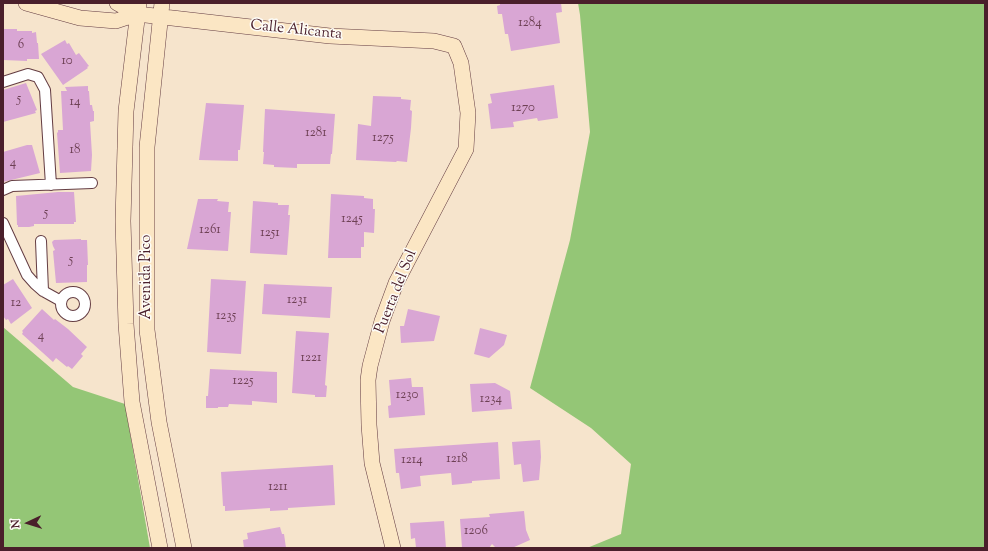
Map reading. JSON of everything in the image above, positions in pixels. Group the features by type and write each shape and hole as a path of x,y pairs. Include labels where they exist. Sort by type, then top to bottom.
{"main road":[{"name":"Calle Alicanta","path":"26,3 80,18 116,21 138,8"},
{"name":"Calle Alicanta","path":"117,3 138,8 161,10 330,36 434,41 454,46"},
{"name":"Avenida Pico","path":"138,8 126,111 123,221 126,324 132,402 160,548"},
{"name":"Avenida Pico","path":"161,10 147,146 147,330 159,422 184,548"},
{"name":"Puerta del Sol","path":"393,548 372,462 369,425 369,373 371,358 382,321 396,284 466,149 468,112 461,63 454,46"}],"street":[{"path":"3,82 28,74 38,77 46,90 52,185"},
{"path":"3,190 12,186 92,183"},
{"path":"3,223 27,275 43,291 61,302"},
{"path":"41,241 43,291"}],"green space":[{"path":"578,3 985,3 985,548 587,548 621,534 631,464 591,428 530,388 570,240 590,132"},
{"path":"3,327 73,387 125,404 150,548 3,548"}],"building":[{"path":"500,3 561,3 562,12 556,13 560,43 511,51 508,34 505,34 502,14 498,14 497,6 500,5"},
{"path":"3,29 32,31 32,33 36,32 39,59 27,59 27,61 3,60"},
{"path":"65,40 67,44 69,43 76,55 79,53 89,66 63,85 41,54"},
{"path":"26,83 37,110 35,111 36,113 3,122 3,90"},
{"path":"554,85 558,118 538,121 537,118 513,122 514,127 491,129 488,104 492,103 490,94"},
{"path":"88,86 90,105 92,105 94,111 94,121 90,122 92,155 91,171 60,173 57,133 58,130 63,130 61,91 67,91 65,87"},
{"path":"373,96 401,97 401,99 411,100 411,128 407,162 356,160 358,124 371,126"},
{"path":"206,103 244,105 238,161 199,160"},
{"path":"265,109 335,114 330,164 297,164 297,168 274,167 274,165 263,164"},
{"path":"32,145 40,173 3,182 3,152"},
{"path":"74,192 76,222 74,222 74,224 34,224 34,226 29,227 18,227 16,196"},
{"path":"331,194 364,196 364,198 373,199 373,209 375,209 374,233 364,232 364,247 361,247 361,258 328,258"},
{"path":"198,199 218,199 217,201 229,202 228,212 231,212 228,251 187,249"},
{"path":"253,201 278,203 278,205 289,205 288,215 290,215 287,255 250,253"},
{"path":"54,240 87,240 87,282 56,283 53,251 55,250 52,242"},
{"path":"13,279 32,308 11,324 8,319 6,320 3,316 3,285"},
{"path":"211,279 246,281 241,354 207,352"},
{"path":"264,284 332,287 330,318 262,314"},
{"path":"42,309 54,320 55,319 68,329 87,347 81,354 83,356 72,369 56,358 53,362 22,334 22,331"},
{"path":"408,309 440,316 434,341 401,343 400,326 404,326"},
{"path":"480,328 507,335 504,345 489,358 474,354"},
{"path":"296,331 329,333 325,385 327,386 326,397 315,397 315,395 292,393"},
{"path":"210,369 277,372 277,403 252,401 252,405 229,404 228,407 206,408 206,396 208,396"},
{"path":"411,378 412,387 423,387 425,415 389,418 388,406 391,405 389,380"},
{"path":"495,383 510,391 512,409 472,412 470,384"},
{"path":"540,440 541,457 539,480 523,482 521,464 514,465 512,442"},
{"path":"498,442 500,479 472,481 472,483 452,485 451,473 429,475 420,476 421,486 401,489 399,473 396,473 394,449"},
{"path":"333,465 335,505 288,508 288,510 270,511 270,508 225,511 225,506 223,506 221,472"},
{"path":"524,511 526,530 530,540 512,548 496,548 492,544 489,548 462,548 460,519 490,517 489,514"},
{"path":"444,521 446,548 416,548 415,538 411,539 410,523"},
{"path":"280,527 282,534 284,534 286,548 244,548 243,540 248,539 247,533"}]}
